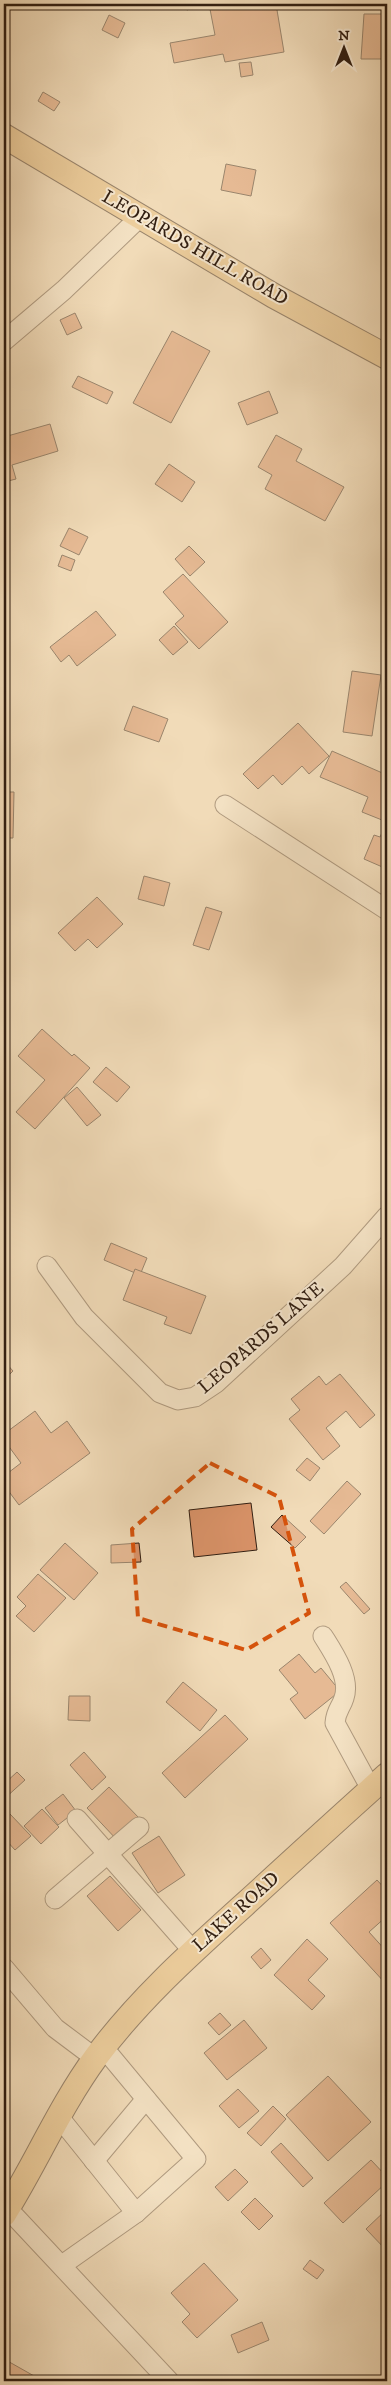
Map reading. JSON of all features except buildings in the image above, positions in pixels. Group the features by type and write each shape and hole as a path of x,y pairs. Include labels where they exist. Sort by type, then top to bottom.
{"main road":[{"name":"LEOPARDS HILL ROAD","path":"4,136 274,296 387,357"},
{"name":"LAKE ROAD","path":"6,2211 59,2117 99,2053 193,1950 379,1782"}],"street":[{"path":"4,341 64,290 140,217"},
{"path":"226,805 387,910"},
{"name":"LEOPARDS LANE","path":"47,1266 84,1317 160,1393 178,1400 195,1397 216,1383 343,1266 387,1216"},
{"path":"323,1636 343,1669 345,1696 336,1712 335,1723 379,1782"},
{"path":"77,1818 193,1950"},
{"path":"55,1898 139,1827"},
{"path":"4,1968 55,2028 99,2053 146,2099 196,2159 136,2213 62,2265"},
{"path":"94,2161 146,2099"},
{"path":"59,2117 136,2213"},
{"path":"6,2211 62,2265 169,2381"}],"highlighted area":[{"path":"210,1463 279,1497 309,1613 246,1650 138,1618 132,1529"}]}
